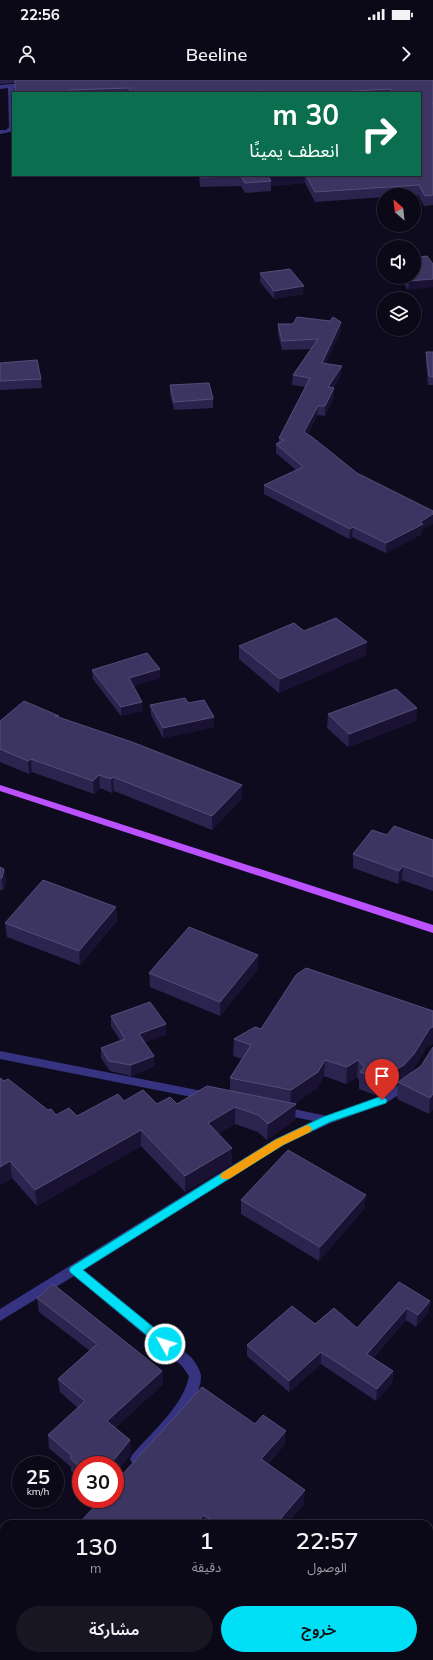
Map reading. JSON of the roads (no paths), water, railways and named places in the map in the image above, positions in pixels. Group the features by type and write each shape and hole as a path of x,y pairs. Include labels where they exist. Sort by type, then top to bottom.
{"main road":[{"path":"0,788 433,929"}],"street":[{"path":"0,132 8,131 12,127 11,86"},
{"path":"0,87 34,86"},
{"path":"0,1055 220,1099"},
{"path":"0,1316 279,1142 327,1120 382,1100 414,1079 418,1073"},
{"path":"274,1109 327,1120"},
{"path":"75,1270 187,1362 195,1374 194,1385 187,1400 130,1466"}]}
